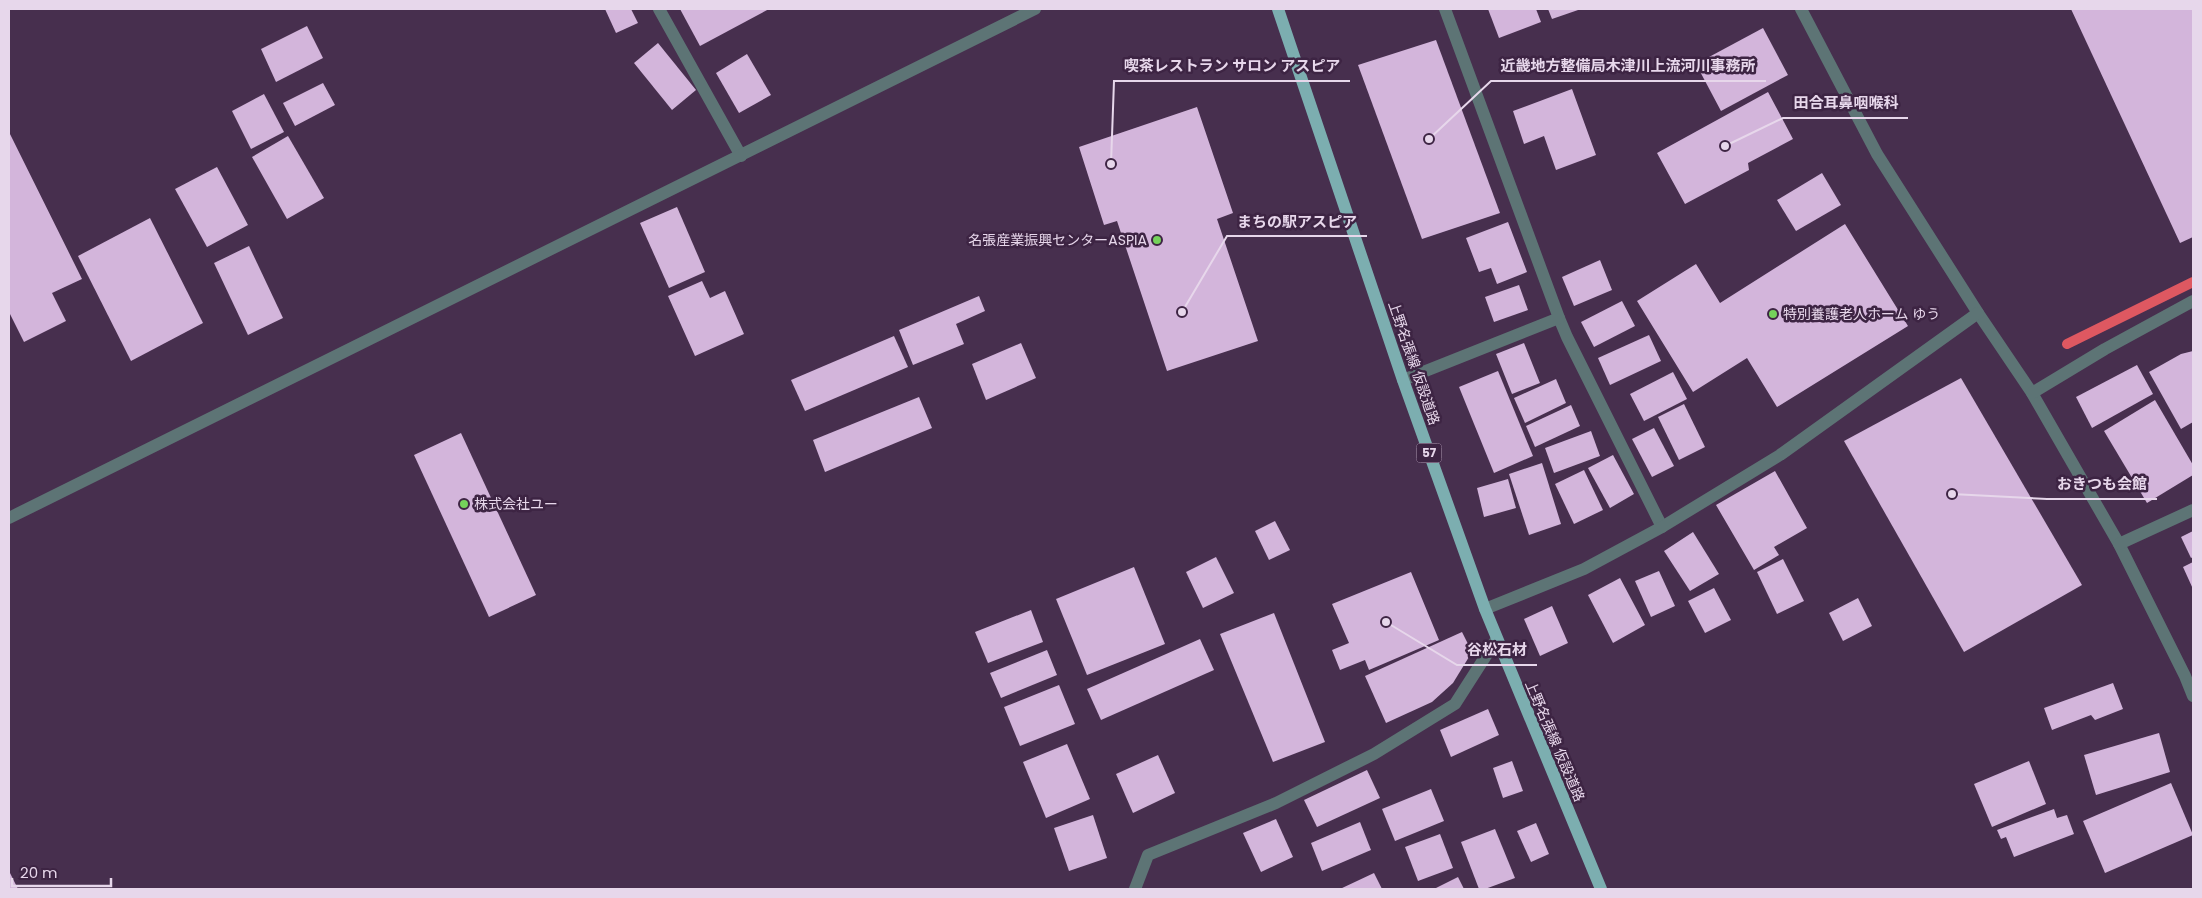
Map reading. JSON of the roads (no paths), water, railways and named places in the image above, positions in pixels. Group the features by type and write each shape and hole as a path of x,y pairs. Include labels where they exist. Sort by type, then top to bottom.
{"main road":[{"name":"上野名張線 仮設道路","path":"1278,9 1403,380 1496,640 1601,889"}],"street":[{"path":"659,9 741,156"},
{"path":"9,518 1035,9"},
{"path":"1445,9 1566,337 1662,527"},
{"path":"1802,9 1877,154 1978,313 2032,393 2119,544 2189,675 2193,696"},
{"path":"2032,393 2105,349 2193,301"},
{"path":"1485,609 1584,569 1662,527 1780,455 1978,313"},
{"path":"1403,380 1560,318"},
{"path":"2119,544 2193,510"},
{"path":"1135,889 1148,855 1276,803 1374,754 1455,704 1496,640"}],"waterway":[{"path":"2067,344 2193,282"}],"place":[{"name":"近畿地方整備局木津川上流河川事務所","path":"1429,139"},
{"name":"田合耳鼻咽喉科","path":"1725,146"},
{"name":"喫茶レストラン サロン アスピア","path":"1111,164"},
{"name":"名張産業振興センターASPIA","path":"1157,240"},
{"name":"まちの駅アスピア","path":"1182,312"},
{"name":"特別養護老人ホーム ゆう","path":"1773,314"},
{"name":"おきつも会館","path":"1952,494"},
{"name":"株式会社ユー","path":"464,504"},
{"name":"谷松石材","path":"1386,622"}]}
